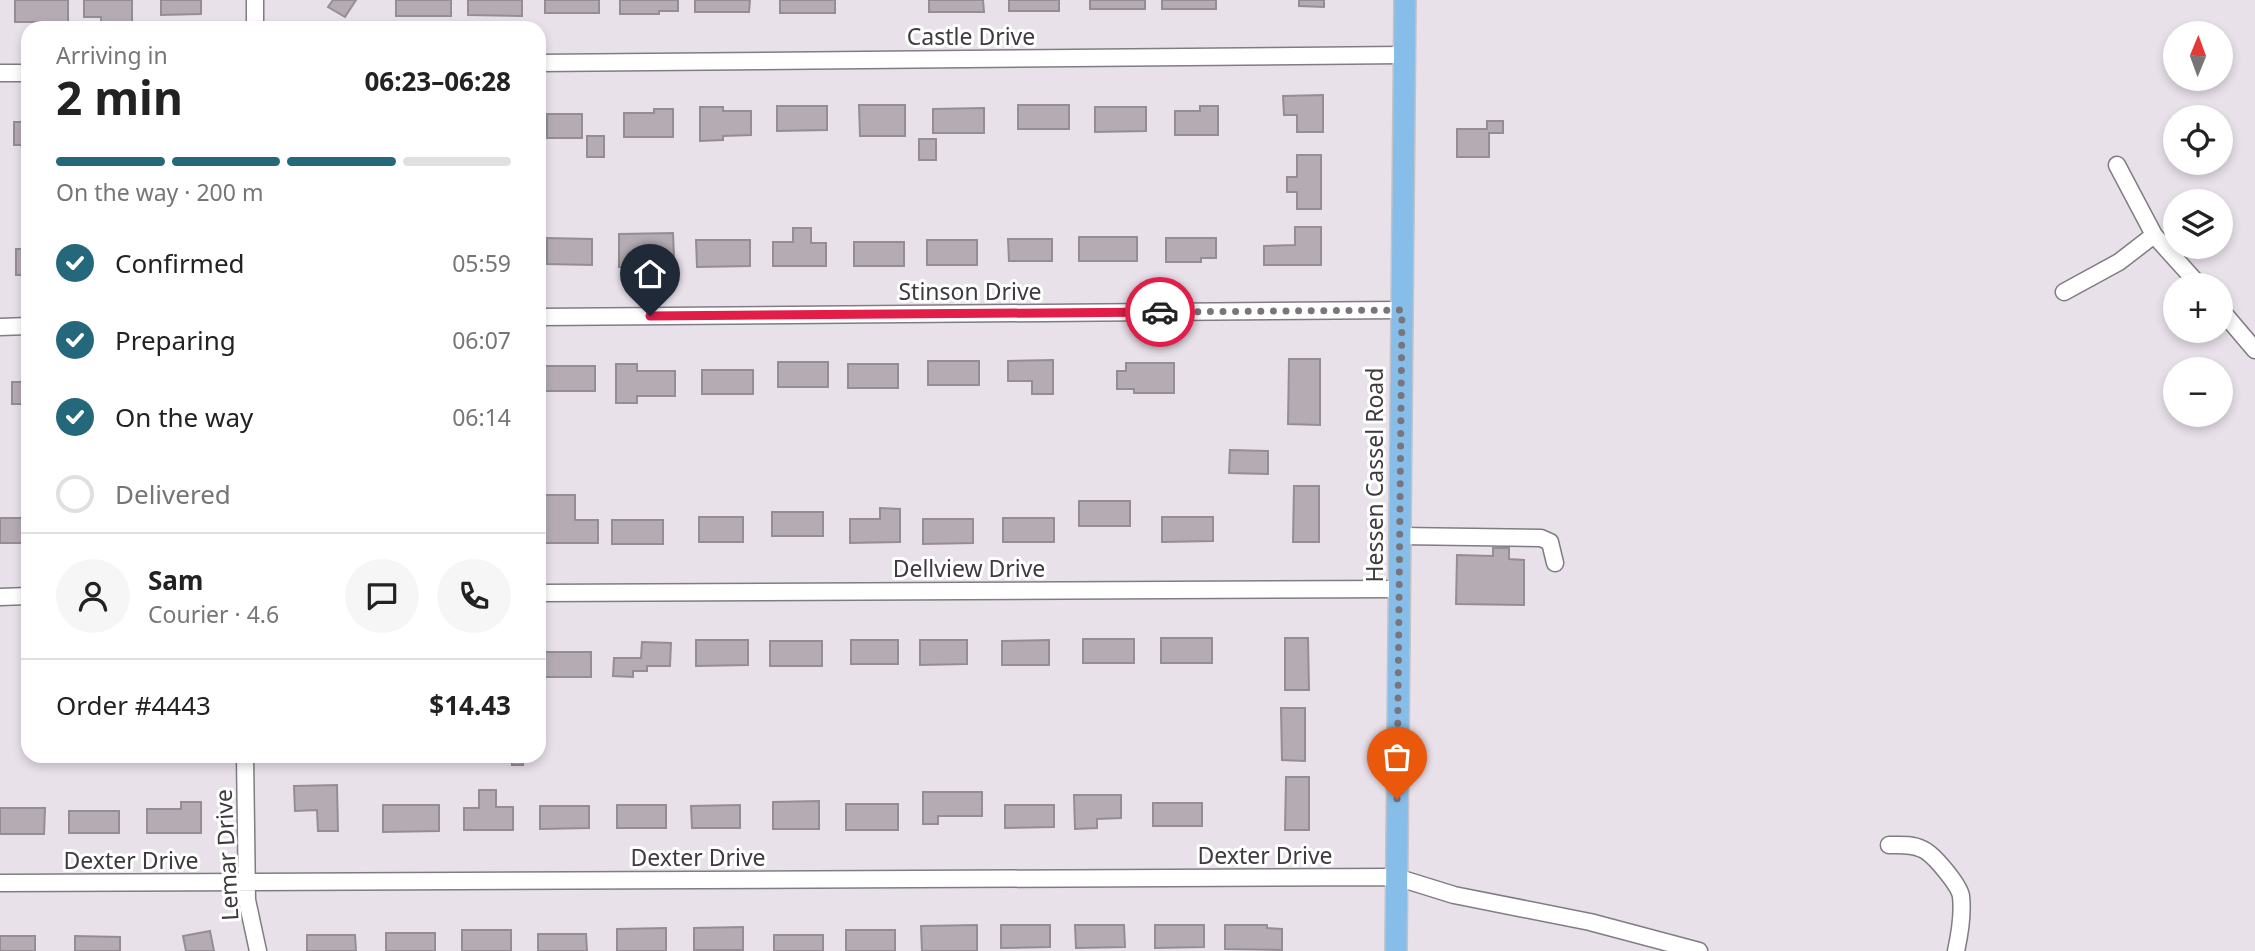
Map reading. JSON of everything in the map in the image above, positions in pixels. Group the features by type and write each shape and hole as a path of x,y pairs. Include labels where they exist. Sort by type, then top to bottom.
{"main road":[{"name":"Hessen Cassel Road","path":"1396,951 1405,0"}],"street":[{"path":"255,0 255,21"},
{"name":"Castle Drive","path":"546,63 1404,55"},
{"path":"0,73 21,73"},
{"path":"2117,165 2154,234 2188,273"},
{"path":"2064,292 2119,262 2154,234"},
{"name":"Stinson Drive","path":"546,317 1402,310"},
{"path":"2233,324 2255,350"},
{"path":"0,327 21,326"},
{"path":"1400,536 1541,538 1550,542 1555,563"},
{"name":"Dellview Drive","path":"546,593 1399,589"},
{"path":"0,597 21,596"},
{"name":"Lemar Drive","path":"246,763 247,900 258,951"},
{"path":"1889,845 1924,849 1961,892 1960,933 1956,951"},
{"name":"Dexter Drive","path":"0,883 1396,877 1454,895 1590,922 1699,951"}],"building":[{"path":"15,0 68,0 68,21 15,22"},
{"path":"84,0 132,0 132,21 101,21 101,17 84,17"},
{"path":"161,0 201,0 201,14 161,15"},
{"path":"333,0 356,0 345,17 328,7"},
{"path":"396,0 451,0 451,16 396,16"},
{"path":"468,0 522,0 522,16 468,15"},
{"path":"545,0 599,0 599,13 545,13"},
{"path":"620,0 678,0 678,11 620,14"},
{"path":"695,0 750,0 749,12 695,12"},
{"path":"780,0 835,0 835,13 780,13"},
{"path":"929,0 983,0 984,12 929,12"},
{"path":"1009,0 1059,0 1059,11 1009,11"},
{"path":"1090,0 1145,0 1145,9 1090,9"},
{"path":"1162,0 1216,0 1216,9 1162,9"},
{"path":"1299,0 1324,0 1324,7 1299,6"},
{"path":"1323,95 1323,132 1297,132 1297,115 1284,115 1283,96"},
{"path":"859,105 905,105 905,136 860,136"},
{"path":"1018,105 1069,105 1069,129 1018,129"},
{"path":"777,106 827,106 827,130 777,131"},
{"path":"1200,106 1218,106 1218,135 1175,135 1175,111 1200,111"},
{"path":"700,107 723,107 723,111 751,111 751,135 723,136 723,140 700,141"},
{"path":"1095,107 1146,107 1146,131 1095,132"},
{"path":"984,108 984,133 933,133 933,109"},
{"path":"654,109 673,109 673,137 624,137 624,113 654,113"},
{"path":"547,114 582,114 582,138 547,138"},
{"path":"1487,121 1503,121 1503,133 1489,133 1489,157 1457,157 1457,129 1487,129"},
{"path":"14,122 21,122 21,145 14,145"},
{"path":"587,136 604,136 604,157 587,157"},
{"path":"919,139 936,139 936,160 919,160"},
{"path":"1297,155 1321,155 1321,209 1297,209 1297,192 1287,192 1287,177 1297,177"},
{"path":"1295,227 1321,227 1321,265 1264,265 1264,246 1295,245"},
{"path":"793,228 811,228 811,243 826,243 826,266 773,266 773,242 793,242"},
{"path":"673,233 674,258 641,259 641,267 619,267 619,234"},
{"path":"1079,237 1137,237 1137,261 1079,261"},
{"path":"547,238 592,239 592,265 547,264"},
{"path":"1166,238 1216,238 1216,258 1201,258 1201,262 1166,262"},
{"path":"1008,239 1052,239 1052,261 1009,261"},
{"path":"696,240 750,240 750,266 697,267"},
{"path":"927,240 977,240 977,265 927,265"},
{"path":"854,242 904,242 904,266 854,266"},
{"path":"16,249 21,249 21,275 16,275"},
{"path":"1289,359 1320,359 1320,425 1288,424"},
{"path":"1053,360 1053,394 1032,394 1032,381 1008,381 1008,361"},
{"path":"928,361 979,361 979,385 928,385"},
{"path":"778,362 828,362 828,387 778,387"},
{"path":"1126,363 1174,363 1174,393 1134,393 1134,389 1117,389 1117,371 1126,371"},
{"path":"616,364 637,364 637,371 675,371 675,396 637,396 637,403 616,403"},
{"path":"848,364 898,364 898,388 848,388"},
{"path":"546,366 595,366 595,391 546,391"},
{"path":"702,370 753,370 753,394 702,394"},
{"path":"12,382 21,382 21,404 12,404"},
{"path":"1230,450 1268,451 1268,474 1229,473"},
{"path":"1294,486 1319,486 1319,542 1293,542"},
{"path":"546,495 575,495 575,520 598,520 598,543 546,543"},
{"path":"1079,501 1130,501 1130,526 1079,526"},
{"path":"880,508 900,509 900,542 850,543 850,519 880,519"},
{"path":"772,512 823,512 823,536 772,536"},
{"path":"699,517 743,517 743,542 699,542"},
{"path":"1162,517 1213,517 1213,541 1162,542"},
{"path":"0,518 21,518 21,543 0,543"},
{"path":"1003,518 1054,518 1054,542 1003,542"},
{"path":"923,519 973,519 973,543 923,544"},
{"path":"612,520 663,520 663,544 612,544"},
{"path":"1493,548 1509,548 1509,559 1524,560 1524,605 1456,604 1457,555 1493,556"},
{"path":"1161,638 1212,638 1212,663 1161,663"},
{"path":"1285,638 1308,638 1309,690 1285,690"},
{"path":"1083,639 1134,639 1134,663 1083,663"},
{"path":"696,640 748,640 748,665 696,666"},
{"path":"851,640 898,640 898,664 851,664"},
{"path":"920,640 967,640 967,664 920,665"},
{"path":"1049,640 1049,665 1002,665 1002,641"},
{"path":"770,641 822,641 822,666 770,666"},
{"path":"642,642 671,643 670,666 647,666 647,671 633,671 633,677 613,676 614,658 641,658"},
{"path":"546,652 591,652 591,677 546,677"},
{"path":"1281,708 1305,708 1305,761 1282,760"},
{"path":"1286,777 1309,777 1309,830 1285,830"},
{"path":"337,785 338,831 318,831 317,810 295,811 294,786"},
{"path":"479,790 496,790 496,807 513,807 513,830 464,830 464,808 479,808"},
{"path":"923,792 982,792 982,816 938,816 938,824 923,824"},
{"path":"1074,795 1121,795 1121,818 1097,819 1097,828 1075,829"},
{"path":"819,801 819,829 773,829 773,802"},
{"path":"181,802 201,802 201,833 147,833 147,809 181,809"},
{"path":"1153,803 1202,803 1202,826 1153,826"},
{"path":"846,804 898,804 898,830 846,830"},
{"path":"383,805 439,805 439,831 383,832"},
{"path":"617,805 666,805 666,828 617,828"},
{"path":"740,805 740,828 692,828 691,806"},
{"path":"1005,805 1054,805 1054,827 1005,828"},
{"path":"540,806 589,806 589,828 540,829"},
{"path":"0,808 45,808 44,834 0,834"},
{"path":"69,811 119,811 119,833 69,833"},
{"path":"977,925 977,951 922,951 921,926"},
{"path":"1001,925 1050,925 1050,947 1001,948"},
{"path":"1075,925 1124,925 1125,947 1076,948"},
{"path":"1155,925 1204,925 1204,947 1155,948"},
{"path":"1225,925 1267,925 1267,928 1282,929 1282,950 1225,949"},
{"path":"743,927 743,950 694,950 694,928"},
{"path":"666,928 666,951 617,951 617,929"},
{"path":"462,930 511,930 511,951 462,951"},
{"path":"846,930 895,930 895,951 846,951"},
{"path":"210,931 214,951 186,951 183,936"},
{"path":"386,933 435,933 435,951 386,951"},
{"path":"538,934 586,934 587,951 538,951"},
{"path":"307,935 355,935 356,951 307,951"},
{"path":"774,935 823,935 823,951 774,951"},
{"path":"0,936 35,936 35,951 0,951"},
{"path":"75,936 120,937 120,951 75,951"}],"way so far":[{"path":"1160,312 1402,310 1397,799"}],"route":[{"path":"650,316 1160,312"}]}
